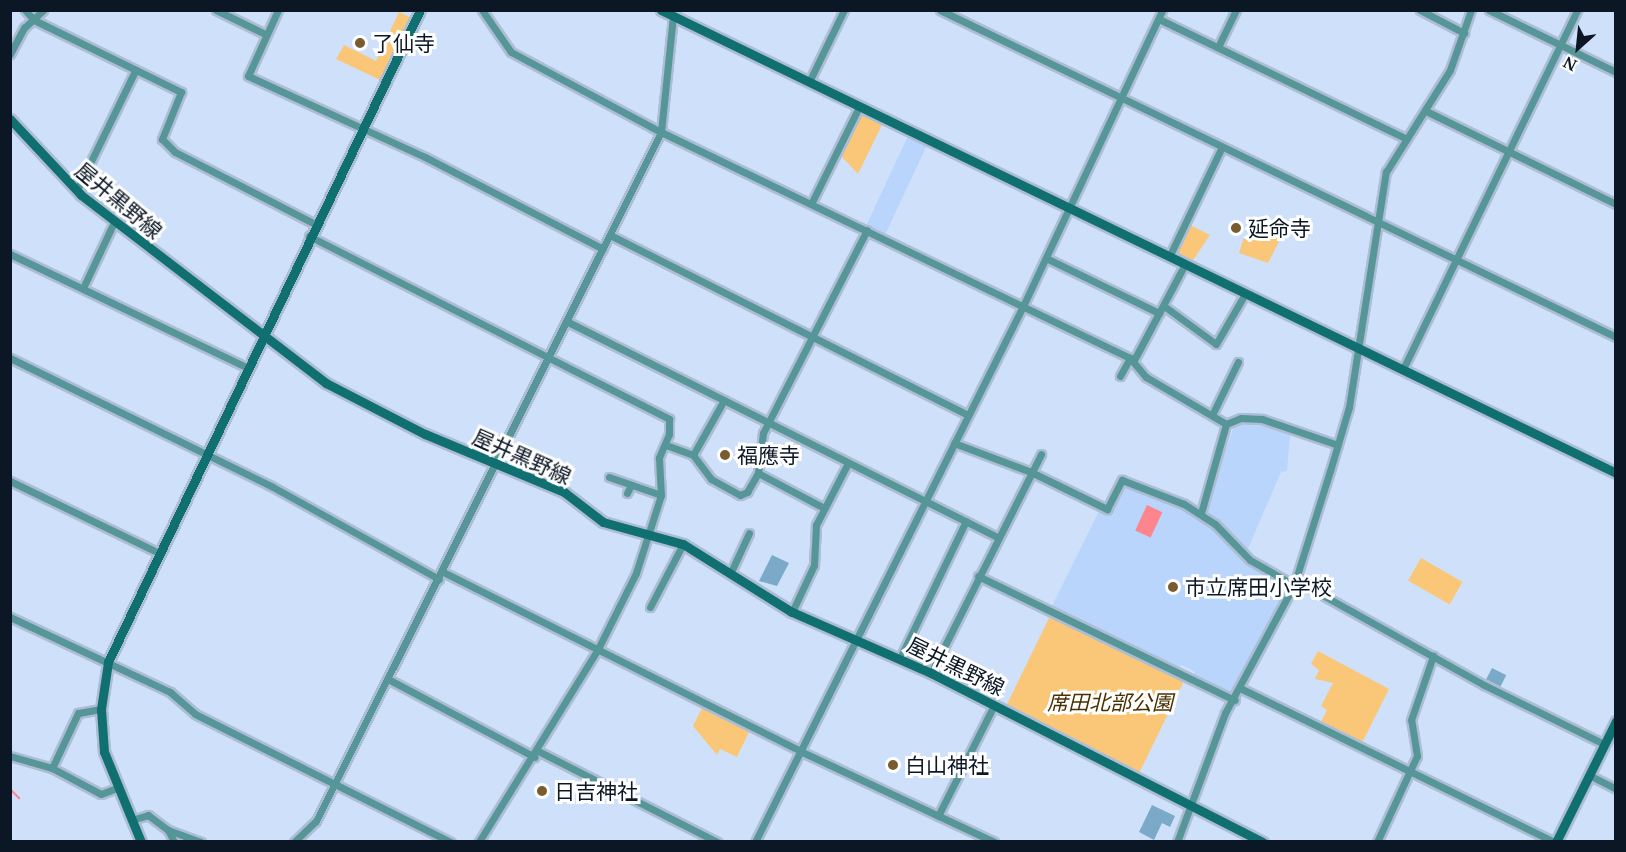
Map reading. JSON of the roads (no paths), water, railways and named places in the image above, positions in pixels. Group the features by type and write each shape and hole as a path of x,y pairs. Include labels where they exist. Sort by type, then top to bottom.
{"street":[{"path":"25,10 34,20 134,73 182,92 162,139 175,152 315,224"},
{"path":"10,54 43,10"},
{"path":"216,10 265,34"},
{"path":"278,10 265,34 248,76 363,127 603,249"},
{"path":"141,842 104,752 101,709 108,662 157,552 420,10"},
{"path":"482,10 511,52 661,132 812,202 1132,359 1146,376 1226,424"},
{"path":"661,10 1616,473"},
{"path":"809,82 844,10"},
{"path":"940,10 1616,337"},
{"path":"755,842 1023,306 1161,20 1162,10"},
{"path":"1218,47 1236,10"},
{"path":"1420,10 1464,33"},
{"path":"1177,842 1225,712 1242,689 1294,585 1338,445 1359,348 1386,172 1428,112 1464,33 1471,10"},
{"path":"1489,10 1616,72"},
{"path":"1403,369 1577,10"},
{"path":"294,842 316,820 441,576 495,462 661,132 674,16"},
{"path":"1161,20 1407,139"},
{"path":"77,190 134,73"},
{"path":"812,202 859,106"},
{"path":"1428,112 1616,204"},
{"name":"屋井黒野線","path":"10,119 77,190 114,222 262,336 355,400 564,492 603,522 651,532 683,544 792,612 931,673 1262,842"},
{"path":"1170,257 1222,147"},
{"path":"83,288 114,222"},
{"path":"666,445 693,455 711,479 740,495 747,492 758,473 763,434 867,230"},
{"path":"610,235 968,415"},
{"path":"309,236 550,355 669,419 666,445 659,458 661,495 636,573 598,649 536,754 479,842"},
{"path":"10,254 246,367"},
{"path":"1046,258 1161,310 1216,344 1245,294"},
{"path":"1120,376 1161,310 1185,264"},
{"path":"566,321 998,537"},
{"path":"10,358 205,453 441,576 598,649 800,751 994,842"},
{"path":"1212,415 1238,362"},
{"path":"693,455 724,400"},
{"path":"1226,424 1241,418 1262,419 1338,445"},
{"path":"1201,513 1226,424"},
{"path":"954,443 1031,472 1107,509 1122,480 1137,482 1201,513 1250,560 1294,585"},
{"path":"931,673 1041,454"},
{"path":"792,612 814,565 816,525 848,463"},
{"path":"758,473 824,508"},
{"path":"609,477 661,495"},
{"path":"10,481 157,552"},
{"path":"627,494 631,485"},
{"path":"900,658 966,521"},
{"path":"730,574 749,533"},
{"path":"650,607 683,544"},
{"path":"978,576 1235,700"},
{"path":"1294,585 1299,582 1433,656 1604,744"},
{"path":"10,617 170,692 195,714 451,842"},
{"path":"1377,842 1417,756 1412,720 1433,656"},
{"path":"388,679 717,842"},
{"path":"1242,689 1557,841 1616,721"},
{"path":"938,816 994,705"},
{"path":"52,768 78,713 101,709"},
{"path":"10,756 52,768 101,794 117,788"},
{"path":"1589,776 1616,789"},
{"path":"131,820 148,815 168,830 201,842"},
{"path":"168,830 174,842"}],"waterway":[{"path":"10,789 19,798"}],"place":[{"name":"了仙寺","path":"360,43"},
{"name":"延命寺","path":"1236,228"},
{"name":"福應寺","path":"725,455"},
{"name":"市立席田小学校","path":"1173,587"},
{"name":"白山神社","path":"893,765"},
{"name":"日吉神社","path":"542,791"}],"park label":[{"name":"席田北部公園","path":"1110,702"}]}
